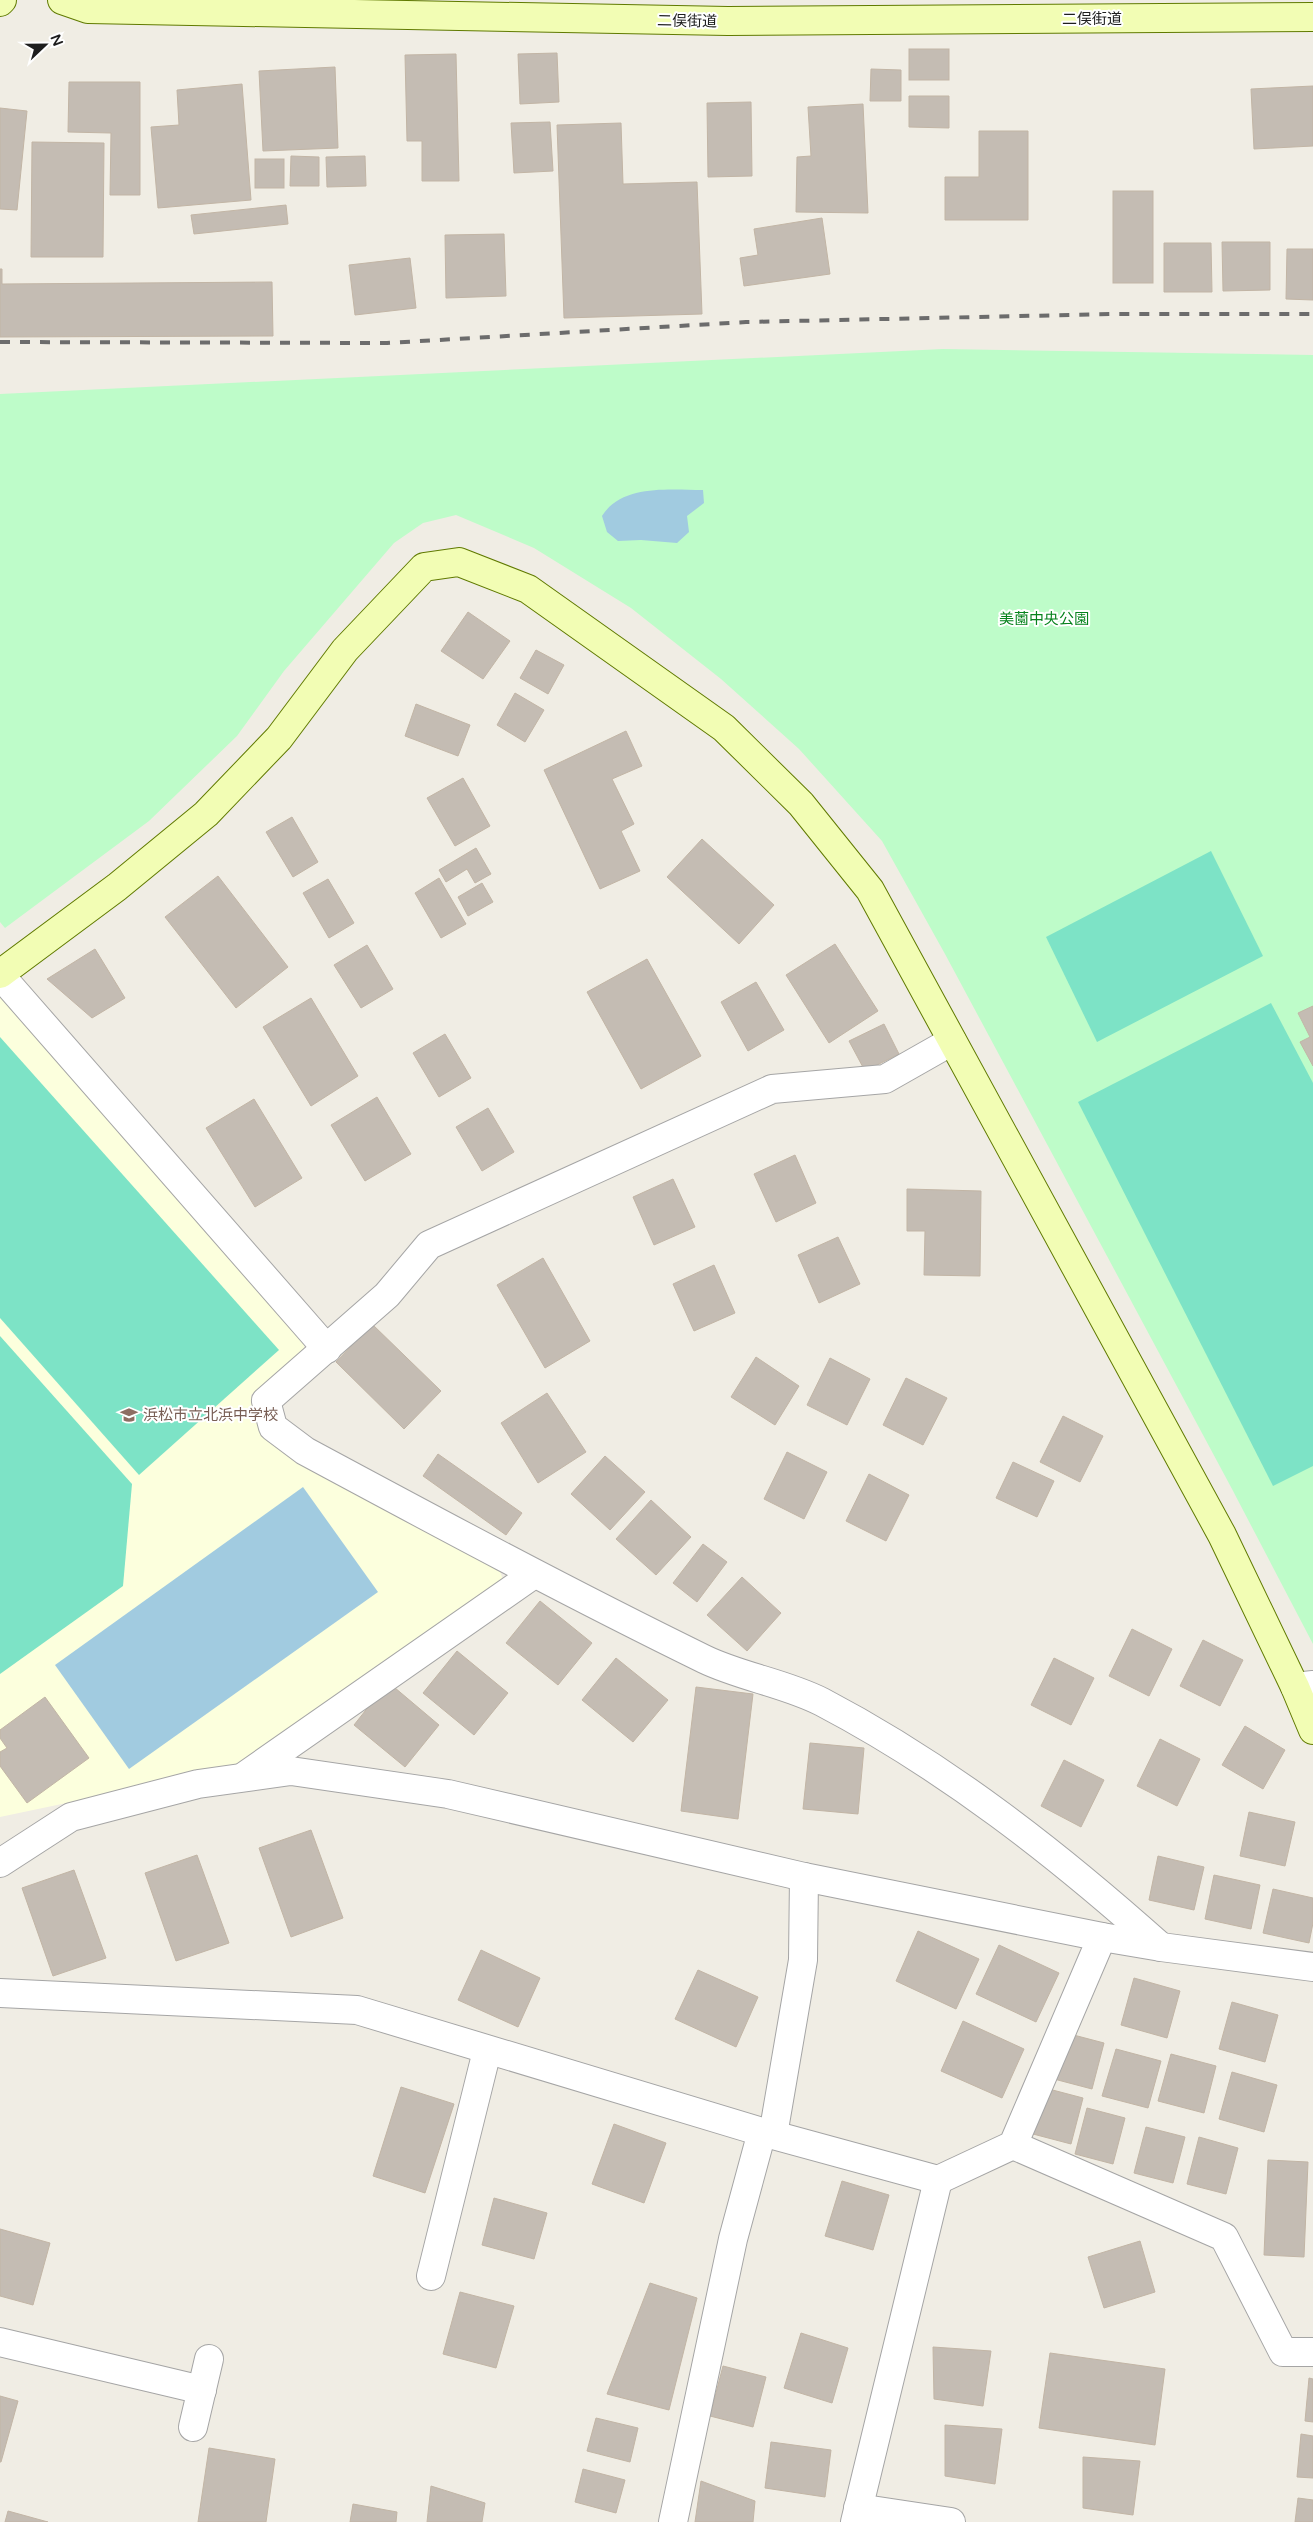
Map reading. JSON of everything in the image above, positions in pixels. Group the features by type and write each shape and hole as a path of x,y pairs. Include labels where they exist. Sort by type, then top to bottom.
{"street":[{"name":"二俣街道","path":"62,0 88,9 377,16 728,21 1132,10 1313,17"},
{"path":"327,1349 0,974 117,887 206,814 279,738 345,650 424,567 459,562 528,589 724,728 801,804 870,890 1304,1686 1313,1730"},
{"path":"952,1041 885,1079 772,1088 429,1245 387,1295 266,1401 273,1427 305,1451 534,1574 708,1661 819,1700 932,1767 1051,1852 1161,1948"},
{"path":"242,1778 534,1574"},
{"path":"0,1863 71,1817 198,1784 291,1771 448,1794 804,1877 1102,1937 1161,1948 1313,1967"},
{"path":"673,2522 733,2239 768,2133 803,1960 804,1877"},
{"path":"0,1993 357,2010 487,2051 768,2133 938,2180 1013,2145 1102,1937"},
{"path":"431,2276 487,2051"},
{"path":"1013,2145 1224,2237 1283,2352 1313,2352"},
{"path":"938,2180 857,2515 951,2522"},
{"path":"0,2342 202,2390"},
{"path":"193,2427 209,2359"}],"shaded area":[{"name":"浜松市立北浜中学校","path":"0,996 305,1342 302,1358 251,1395 264,1435 497,1562 503,1580 252,1760 228,1769 0,1817"}],"green space":[{"name":"美薗中央公園","path":"943,349 1313,355 1313,1644 945,954 882,841 799,749 721,679 631,608 534,548 456,515 423,523 394,543 284,671 237,736 149,821 5,928 0,922 0,394"},
{"path":"1211,851 1263,956 1097,1042 1046,937"},
{"path":"1271,1003 1313,1083 1313,1466 1273,1486 1078,1102"},
{"path":"0,1037 279,1350 139,1475 0,1318"},
{"path":"0,1336 132,1484 123,1586 0,1674"}],"water":[{"path":"703,490 704,503 687,516 689,532 677,543 641,540 618,541 607,532 602,516 621,498 647,491"},
{"path":"303,1487 378,1592 129,1769 55,1665"}],"building":[{"path":"909,49 949,49 949,80 909,80"},
{"path":"557,53 559,102 520,104 518,54"},
{"path":"456,54 459,181 422,181 422,141 407,141 405,55"},
{"path":"335,67 338,148 263,151 259,71"},
{"path":"871,69 901,70 901,101 870,101"},
{"path":"69,82 140,82 140,195 110,195 111,133 68,132"},
{"path":"242,84 251,200 158,208 151,127 179,125 177,90"},
{"path":"1313,86 1313,146 1254,149 1251,89"},
{"path":"909,96 949,96 949,128 909,127"},
{"path":"751,102 752,176 708,177 707,103"},
{"path":"863,104 868,213 796,212 797,157 811,156 808,107"},
{"path":"0,108 27,111 17,210 0,209"},
{"path":"550,122 553,171 514,173 511,123"},
{"path":"621,123 623,184 697,182 702,314 564,318 557,125"},
{"path":"979,131 1028,131 1028,220 945,220 945,177 979,177"},
{"path":"32,142 104,143 103,257 31,257"},
{"path":"291,156 319,157 319,186 290,186"},
{"path":"365,156 366,186 327,187 326,157"},
{"path":"255,159 284,159 284,188 255,188"},
{"path":"1113,191 1153,191 1153,283 1113,283"},
{"path":"286,205 288,224 194,234 191,215"},
{"path":"822,218 830,274 744,286 740,258 758,255 754,229"},
{"path":"504,234 506,296 446,298 445,235"},
{"path":"1222,242 1270,242 1270,290 1223,291"},
{"path":"1164,243 1211,243 1212,292 1164,292"},
{"path":"1287,249 1313,249 1313,300 1286,299"},
{"path":"410,258 416,308 355,315 349,265"},
{"path":"0,269 2,269 2,284 272,282 273,336 0,337"},
{"path":"468,612 510,641 483,679 441,651"},
{"path":"536,650 564,665 548,694 520,678"},
{"path":"515,693 544,710 525,742 497,725"},
{"path":"416,704 470,725 458,756 405,736"},
{"path":"626,731 642,766 612,779 634,824 621,831 640,871 600,889 544,770"},
{"path":"463,778 490,826 455,846 427,798"},
{"path":"292,817 318,862 293,877 266,832"},
{"path":"702,839 774,905 739,944 667,877"},
{"path":"476,848 491,874 475,883 467,869 446,882 439,870"},
{"path":"218,876 288,967 236,1008 165,917"},
{"path":"439,878 466,924 441,938 415,893"},
{"path":"328,879 354,923 329,938 303,893"},
{"path":"482,883 493,902 468,916 458,897"},
{"path":"835,944 878,1011 829,1043 786,975"},
{"path":"367,945 393,989 361,1008 334,965"},
{"path":"95,949 125,998 92,1018 47,979"},
{"path":"647,959 701,1056 641,1089 587,992"},
{"path":"756,982 784,1030 748,1051 721,1002"},
{"path":"311,998 358,1076 311,1106 263,1027"},
{"path":"1313,1006 1313,1066 1300,1042 1310,1037 1298,1013"},
{"path":"884,1024 899,1054 865,1071 849,1041"},
{"path":"445,1034 471,1078 439,1097 413,1053"},
{"path":"377,1097 411,1154 365,1181 331,1125"},
{"path":"254,1099 302,1178 255,1207 206,1128"},
{"path":"488,1108 514,1152 482,1171 456,1127"},
{"path":"795,1155 816,1203 776,1222 754,1174"},
{"path":"673,1179 695,1227 654,1245 633,1197"},
{"path":"907,1189 981,1191 980,1276 924,1275 925,1231 907,1231"},
{"path":"838,1237 860,1284 819,1303 798,1255"},
{"path":"543,1258 590,1341 545,1368 497,1285"},
{"path":"714,1265 735,1313 694,1331 673,1284"},
{"path":"372,1324 441,1391 404,1429 336,1362"},
{"path":"756,1357 799,1386 775,1425 731,1397"},
{"path":"830,1358 870,1379 847,1425 807,1405"},
{"path":"906,1378 947,1398 923,1445 883,1425"},
{"path":"547,1393 586,1452 538,1483 501,1423"},
{"path":"1063,1416 1103,1436 1080,1482 1040,1462"},
{"path":"787,1452 827,1472 804,1519 764,1499"},
{"path":"438,1454 522,1513 506,1535 423,1476"},
{"path":"605,1456 645,1492 610,1530 571,1494"},
{"path":"1013,1462 1054,1481 1037,1517 996,1498"},
{"path":"869,1474 909,1495 886,1541 846,1521"},
{"path":"651,1500 691,1537 656,1575 616,1539"},
{"path":"703,1544 727,1562 697,1602 673,1583"},
{"path":"742,1577 781,1613 747,1651 707,1615"},
{"path":"540,1601 592,1643 558,1685 506,1643"},
{"path":"1132,1629 1172,1649 1149,1696 1109,1676"},
{"path":"1203,1640 1243,1660 1220,1706 1180,1686"},
{"path":"457,1651 508,1693 474,1735 423,1693"},
{"path":"616,1658 668,1700 633,1742 582,1700"},
{"path":"1054,1658 1094,1678 1071,1725 1031,1705"},
{"path":"388,1682 439,1725 405,1767 354,1725"},
{"path":"696,1687 753,1694 738,1819 681,1811"},
{"path":"45,1697 89,1758 27,1803 0,1766 0,1752 7,1748 0,1738 0,1730"},
{"path":"1245,1726 1285,1750 1263,1789 1222,1765"},
{"path":"1160,1739 1200,1759 1177,1806 1137,1786"},
{"path":"810,1743 864,1748 858,1814 803,1809"},
{"path":"1064,1760 1104,1780 1081,1827 1041,1806"},
{"path":"1249,1812 1295,1822 1285,1866 1240,1856"},
{"path":"311,1830 343,1918 291,1937 259,1848"},
{"path":"197,1855 229,1943 176,1961 145,1873"},
{"path":"1158,1856 1204,1867 1194,1910 1149,1900"},
{"path":"74,1870 106,1958 53,1976 22,1888"},
{"path":"1214,1875 1260,1885 1251,1929 1205,1919"},
{"path":"1273,1889 1313,1898 1313,1923 1309,1943 1263,1933"},
{"path":"918,1931 979,1959 956,2009 896,1981"},
{"path":"999,1945 1059,1973 1036,2022 976,1994"},
{"path":"481,1950 540,1978 518,2027 458,2000"},
{"path":"698,1970 758,1997 736,2047 675,2019"},
{"path":"1134,1978 1180,1991 1167,2038 1121,2025"},
{"path":"1232,2002 1278,2015 1265,2062 1219,2049"},
{"path":"963,2021 1024,2049 1002,2098 941,2071"},
{"path":"1066,2033 1104,2043 1092,2089 1054,2079"},
{"path":"1116,2049 1161,2061 1148,2108 1102,2096"},
{"path":"1171,2054 1216,2066 1204,2113 1158,2101"},
{"path":"1232,2072 1277,2085 1264,2132 1219,2119"},
{"path":"401,2087 454,2104 425,2193 373,2176"},
{"path":"1045,2088 1083,2098 1071,2144 1033,2134"},
{"path":"1087,2108 1125,2118 1113,2164 1075,2154"},
{"path":"614,2124 666,2143 644,2203 592,2184"},
{"path":"1146,2127 1185,2137 1173,2183 1134,2173"},
{"path":"1199,2137 1238,2148 1226,2194 1187,2184"},
{"path":"1268,2160 1308,2162 1304,2257 1264,2255"},
{"path":"842,2181 889,2195 873,2250 825,2236"},
{"path":"494,2198 547,2213 534,2259 482,2245"},
{"path":"0,2229 50,2243 33,2305 0,2296"},
{"path":"1140,2241 1155,2292 1104,2308 1088,2257"},
{"path":"650,2283 697,2298 669,2410 607,2394"},
{"path":"460,2292 514,2306 496,2368 443,2354"},
{"path":"801,2333 848,2348 832,2403 784,2388"},
{"path":"933,2347 991,2351 983,2406 934,2399"},
{"path":"1050,2353 1165,2369 1155,2445 1039,2428"},
{"path":"723,2366 766,2377 753,2427 710,2416"},
{"path":"1309,2378 1313,2379 1313,2422 1305,2421"},
{"path":"0,2396 18,2401 1,2462 0,2462"},
{"path":"596,2418 638,2428 630,2462 587,2451"},
{"path":"945,2425 1002,2429 995,2484 945,2476"},
{"path":"1301,2434 1313,2436 1313,2478 1297,2477"},
{"path":"771,2442 831,2450 825,2497 765,2488"},
{"path":"209,2448 275,2459 266,2522 198,2522"},
{"path":"1083,2457 1140,2461 1133,2515 1083,2508"},
{"path":"583,2469 625,2480 616,2513 575,2502"},
{"path":"701,2481 755,2501 753,2522 695,2522"},
{"path":"431,2486 485,2503 482,2522 427,2522"},
{"path":"1298,2498 1313,2500 1313,2522 1295,2522"},
{"path":"353,2504 397,2512 396,2522 350,2522"},
{"path":"8,2511 48,2522 5,2522"}],"railway":[{"path":"0,342 387,343 746,322 1115,314 1313,314"}],"place":[{"name":"浜松市立北浜中学校","path":"129,1415"}]}
